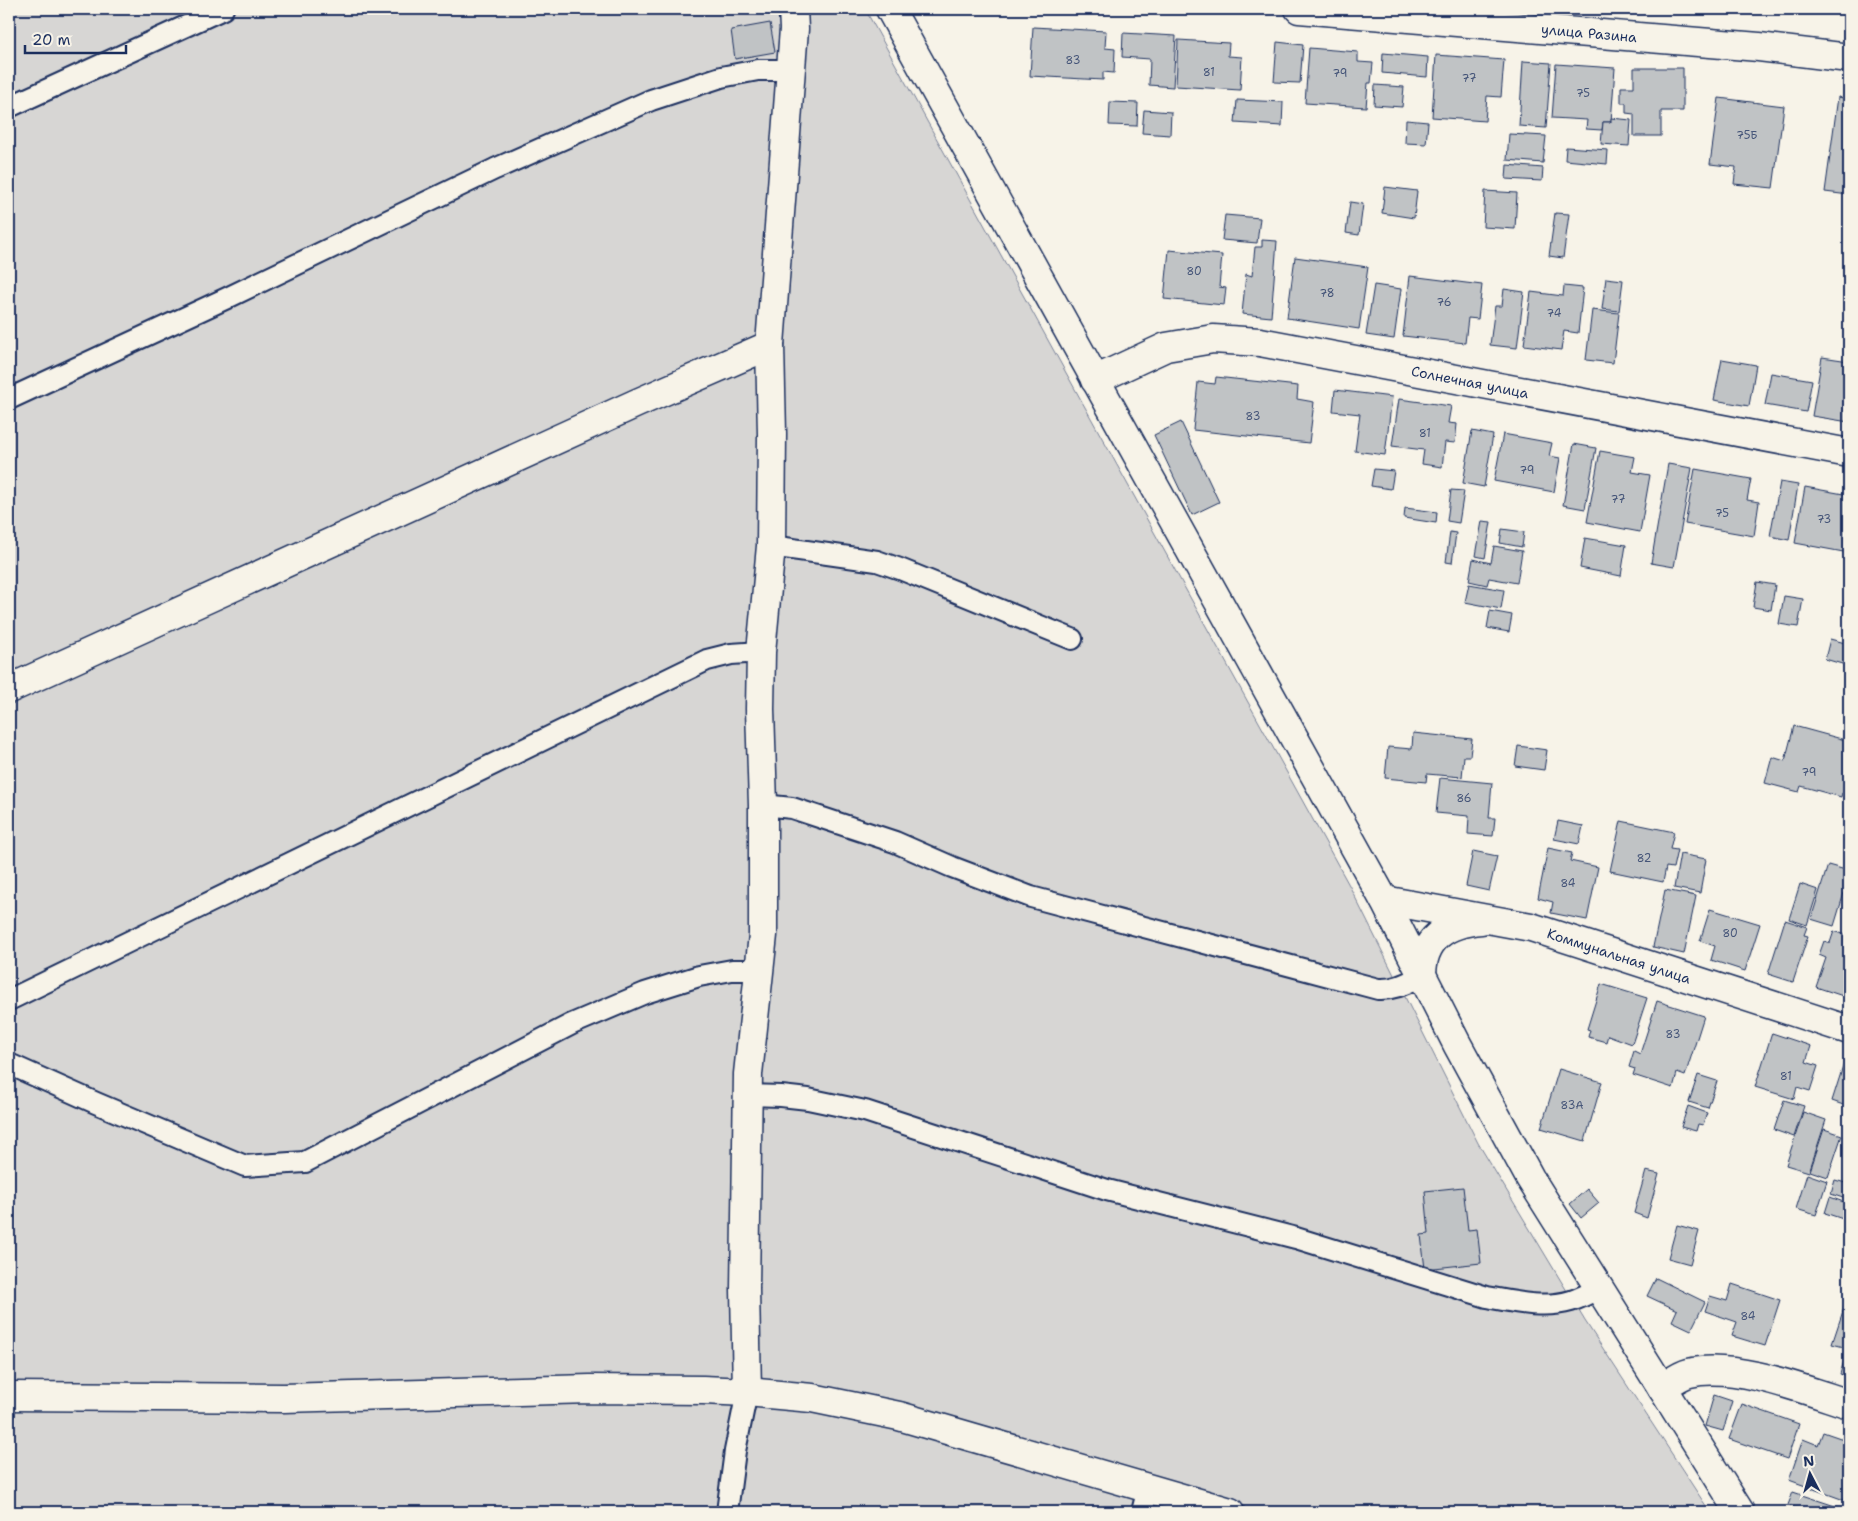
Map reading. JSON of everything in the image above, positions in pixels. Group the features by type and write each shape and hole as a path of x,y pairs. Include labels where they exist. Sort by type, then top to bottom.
{"street":[{"path":"747,1392 745,1289 748,1095 753,1018 763,936 761,652 772,546 770,346 794,29 793,9"},
{"name":"улица Разина","path":"1299,9 1758,47 1849,58"},
{"path":"895,10 1095,380 1384,900 1457,1044 1530,1178 1740,1512"},
{"name":"Солнечная улица","path":"1095,380 1166,347 1213,339 1260,342 1849,453"},
{"path":"9,689 628,407 770,346"},
{"name":"Коммунальная улица","path":"1384,900 1531,927 1849,1030"},
{"path":"1422,976 1425,952 1430,942 1439,934 1461,923 1492,920"},
{"path":"1662,1388 1688,1373 1713,1371 1742,1374 1779,1382 1849,1404"},
{"path":"9,1396 284,1398 590,1389 703,1390 812,1398 899,1416 1145,1500 1230,1512"}],"lane":[{"path":"9,107 223,9"},
{"path":"9,399 236,294 495,169 651,100 722,77 758,70 791,70"},
{"path":"772,546 877,561 1072,639"},
{"path":"9,1000 707,660 731,654 761,652"},
{"path":"763,805 792,808 895,842 952,867 1031,896 1378,989 1397,988 1422,976"},
{"path":"9,1064 245,1166 305,1162 572,1024 645,993 699,976 732,970 759,970"},
{"path":"748,1095 808,1099 865,1111 1107,1190 1296,1238 1486,1297 1518,1303 1558,1304 1577,1299 1599,1288"},
{"path":"727,1512 738,1430 747,1392"}],"shaded area":[{"path":"9,9 865,9 1349,885 1478,1143 1585,1321 1710,1512 9,1512"}],"building":[{"path":"770,23 775,52 735,59 731,30"},
{"path":"1033,27 1106,31 1105,48 1115,49 1114,73 1103,72 1103,80 1030,76"},
{"path":"1123,33 1176,36 1173,87 1149,85 1150,59 1122,57"},
{"path":"1178,40 1229,43 1228,56 1242,57 1240,90 1176,86"},
{"path":"1277,42 1303,45 1300,83 1274,82"},
{"path":"1309,48 1358,52 1358,62 1373,63 1371,83 1368,83 1366,107 1305,103"},
{"path":"1383,53 1428,57 1427,77 1382,73"},
{"path":"1436,55 1504,60 1501,97 1487,96 1485,121 1432,117"},
{"path":"1523,61 1551,63 1546,128 1519,126"},
{"path":"1556,64 1615,68 1611,122 1603,122 1602,130 1586,129 1587,120 1552,118"},
{"path":"1634,68 1683,68 1683,111 1661,111 1661,136 1634,136 1634,114 1626,113 1626,103 1621,103 1621,87 1634,87"},
{"path":"1375,85 1404,87 1402,107 1374,105"},
{"path":"1838,97 1849,99 1849,195 1825,192"},
{"path":"1719,98 1784,106 1773,188 1734,184 1736,167 1710,164"},
{"path":"1237,100 1283,102 1282,126 1235,123"},
{"path":"1110,102 1138,103 1137,126 1109,125"},
{"path":"1144,110 1171,112 1170,135 1142,133"},
{"path":"1611,118 1631,120 1629,146 1601,144 1603,122 1611,122"},
{"path":"1406,120 1428,122 1426,144 1405,143"},
{"path":"1509,134 1546,136 1543,163 1507,160"},
{"path":"1566,147 1608,150 1607,164 1565,160"},
{"path":"1507,165 1543,168 1542,181 1506,179"},
{"path":"1385,187 1417,191 1414,218 1382,213"},
{"path":"1485,191 1517,193 1515,229 1483,227"},
{"path":"1350,202 1363,204 1359,235 1346,233"},
{"path":"1555,213 1569,214 1563,258 1549,256"},
{"path":"1225,215 1260,218 1257,243 1222,240"},
{"path":"1262,240 1277,241 1271,317 1242,314 1246,274 1252,276 1255,247 1262,247"},
{"path":"1169,250 1222,255 1219,287 1226,288 1224,305 1164,299"},
{"path":"1295,257 1368,267 1359,329 1287,318"},
{"path":"1410,276 1482,285 1478,319 1468,318 1465,343 1403,336"},
{"path":"1606,278 1623,280 1619,311 1602,309"},
{"path":"1374,285 1401,289 1394,339 1366,335"},
{"path":"1564,286 1583,288 1578,333 1564,331 1561,350 1524,345 1531,292 1563,296"},
{"path":"1504,289 1524,292 1517,348 1490,345 1495,306 1502,306"},
{"path":"1592,310 1619,313 1613,363 1586,360"},
{"path":"1822,357 1849,361 1849,422 1812,416"},
{"path":"1722,359 1756,365 1749,406 1714,400"},
{"path":"1771,373 1812,380 1806,412 1765,405"},
{"path":"1216,377 1298,386 1297,399 1314,402 1309,443 1193,430 1198,382 1215,384"},
{"path":"1335,390 1392,397 1385,455 1355,451 1360,414 1333,411"},
{"path":"1399,399 1451,406 1448,423 1457,424 1455,443 1445,442 1442,467 1422,464 1424,450 1392,446"},
{"path":"1181,422 1219,502 1192,515 1154,435"},
{"path":"1472,431 1493,435 1484,487 1463,483"},
{"path":"1503,434 1552,443 1549,456 1560,458 1554,492 1494,481"},
{"path":"1574,444 1596,448 1585,509 1563,505"},
{"path":"1600,451 1635,457 1632,472 1650,475 1640,532 1587,522"},
{"path":"1668,464 1692,468 1674,567 1651,563"},
{"path":"1374,469 1394,471 1391,489 1371,486"},
{"path":"1695,469 1751,479 1747,500 1759,502 1754,536 1685,524"},
{"path":"1780,482 1798,485 1789,540 1770,536"},
{"path":"1805,487 1849,495 1849,553 1795,543"},
{"path":"1451,490 1464,491 1459,523 1447,521"},
{"path":"1405,508 1437,512 1436,523 1404,518"},
{"path":"1482,521 1491,522 1485,558 1476,556"},
{"path":"1502,529 1524,532 1522,547 1500,543"},
{"path":"1450,532 1456,533 1452,563 1446,562"},
{"path":"1585,538 1626,545 1621,576 1580,568"},
{"path":"1494,546 1522,551 1517,583 1489,578 1487,585 1469,581 1473,559 1491,563"},
{"path":"1757,582 1775,585 1771,610 1753,607"},
{"path":"1469,584 1504,590 1501,609 1465,602"},
{"path":"1784,596 1803,599 1798,627 1779,624"},
{"path":"1490,611 1512,615 1509,632 1487,628"},
{"path":"1830,639 1849,644 1849,666 1825,659"},
{"path":"1794,726 1849,741 1849,795 1842,793 1841,797 1801,786 1799,792 1765,783 1772,757 1785,761"},
{"path":"1413,733 1472,739 1470,756 1464,756 1462,777 1427,774 1426,782 1385,778 1388,747 1412,749"},
{"path":"1518,746 1547,750 1544,770 1515,766"},
{"path":"1440,778 1492,783 1489,818 1495,818 1493,836 1468,834 1469,816 1436,813"},
{"path":"1558,821 1583,826 1579,844 1554,839"},
{"path":"1621,821 1674,832 1670,849 1677,850 1673,868 1666,867 1663,882 1610,871"},
{"path":"1548,848 1572,853 1570,861 1598,867 1587,920 1551,913 1553,902 1538,898"},
{"path":"1473,851 1497,856 1489,891 1466,886"},
{"path":"1680,854 1706,859 1700,893 1674,888"},
{"path":"1828,865 1849,871 1849,895 1844,893 1834,926 1811,919"},
{"path":"1800,884 1818,890 1807,925 1789,919"},
{"path":"1665,890 1696,896 1684,954 1653,947"},
{"path":"1710,909 1760,924 1745,971 1711,960 1715,946 1700,941"},
{"path":"1785,920 1807,927 1804,935 1808,936 1793,982 1768,974"},
{"path":"1834,931 1849,936 1849,998 1816,987 1826,958 1819,955 1824,941 1830,943"},
{"path":"1601,984 1647,998 1632,1044 1608,1035 1606,1042 1588,1037 1590,1030 1587,1029"},
{"path":"1657,1001 1704,1016 1685,1076 1677,1073 1673,1088 1633,1075 1635,1069 1629,1067 1634,1051 1640,1054"},
{"path":"1772,1033 1811,1046 1806,1062 1818,1066 1810,1091 1797,1087 1794,1099 1755,1087"},
{"path":"1846,1057 1849,1058 1849,1107 1832,1101"},
{"path":"1559,1069 1602,1082 1585,1141 1541,1128"},
{"path":"1698,1075 1717,1081 1708,1108 1689,1102"},
{"path":"1784,1100 1804,1106 1794,1137 1774,1130"},
{"path":"1688,1106 1707,1113 1703,1125 1698,1124 1696,1131 1681,1127"},
{"path":"1803,1112 1826,1120 1809,1172 1786,1165"},
{"path":"1824,1129 1842,1135 1828,1177 1810,1171"},
{"path":"1646,1171 1659,1174 1647,1218 1634,1213"},
{"path":"1807,1174 1827,1181 1816,1215 1796,1209"},
{"path":"1835,1180 1849,1184 1849,1200 1831,1194"},
{"path":"1463,1187 1468,1230 1477,1229 1481,1263 1425,1269 1421,1235 1429,1234 1425,1191"},
{"path":"1587,1189 1599,1203 1581,1218 1570,1204"},
{"path":"1830,1197 1849,1204 1849,1221 1825,1213"},
{"path":"1677,1225 1699,1231 1690,1264 1668,1258"},
{"path":"1656,1278 1705,1302 1691,1330 1672,1321 1677,1310 1647,1296"},
{"path":"1732,1284 1780,1300 1765,1346 1732,1336 1737,1322 1705,1311 1710,1296 1727,1301"},
{"path":"1845,1305 1849,1306 1849,1377 1840,1374 1848,1348 1832,1344"},
{"path":"1714,1395 1732,1401 1723,1431 1705,1426"},
{"path":"1742,1404 1799,1424 1787,1459 1729,1439"},
{"path":"1823,1432 1849,1441 1849,1485 1844,1500 1789,1480 1803,1439 1818,1445"},
{"path":"1793,1492 1844,1509 1843,1512 1809,1512 1788,1505"}]}
